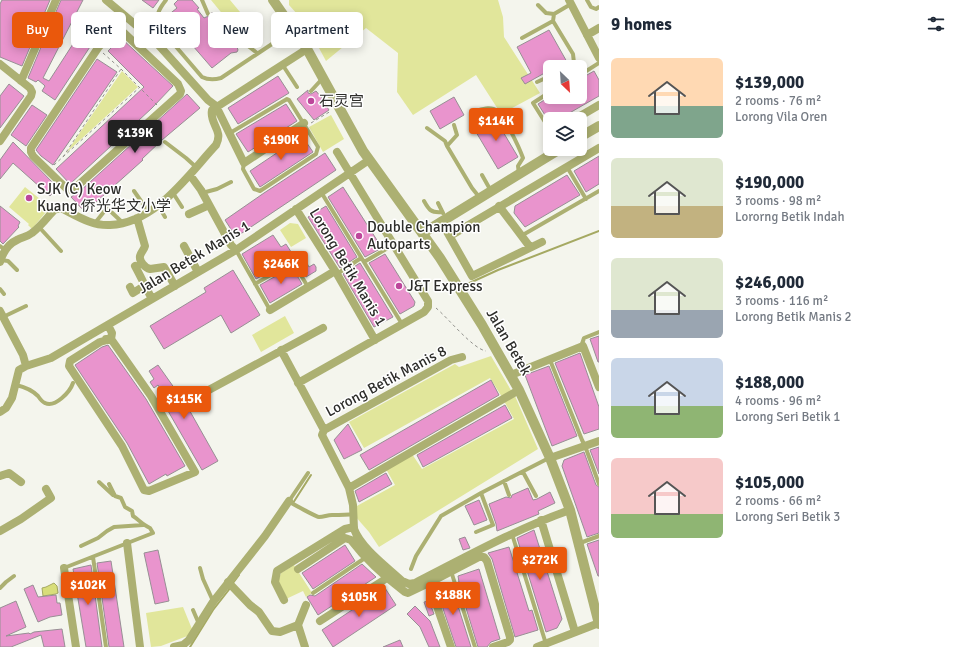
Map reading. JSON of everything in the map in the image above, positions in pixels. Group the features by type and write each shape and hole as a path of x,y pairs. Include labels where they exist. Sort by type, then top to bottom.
{"street":[{"path":"21,81 56,0"},
{"path":"106,0 121,12"},
{"name":"Jalan Betek","path":"273,0 282,12"},
{"path":"570,2 599,58"},
{"path":"126,16 155,41 208,100 216,106 244,163 304,123"},
{"path":"587,35 599,28"},
{"path":"98,48 31,148 33,156 68,190 75,188 180,94 181,88 126,35"},
{"path":"0,261 2,248 29,235 39,227 54,210 58,208 62,208 81,219 110,225 123,223 137,218 158,205 173,193 190,175 219,140 218,130 211,115 212,110 307,48"},
{"name":"Jalan Betek","path":"307,48 338,107 369,160 423,233 496,348 519,390 550,458 570,510 580,543 599,623"},
{"path":"0,64 30,88 32,92 31,96 0,141"},
{"path":"587,112 599,105"},
{"path":"587,133 599,126"},
{"path":"450,236 599,148"},
{"path":"298,383 402,325 424,312 428,307 428,301 337,152"},
{"path":"423,233 443,217 480,198 549,156"},
{"name":"Jalan Betek Manis 1","path":"26,366 51,358 236,250 369,160"},
{"path":"190,175 202,193 231,246 236,250"},
{"path":"189,214 209,206"},
{"path":"499,206 530,248"},
{"name":"Lorong Betik Manis 1","path":"296,209 336,273 375,340"},
{"path":"443,217 450,236 472,276 542,242"},
{"path":"137,218 145,246 140,255 141,260 150,270 162,266 164,267 175,286"},
{"path":"184,246 198,272"},
{"path":"135,266 152,299"},
{"path":"270,310 336,273"},
{"path":"130,287 133,293 144,286"},
{"path":"0,412 6,408 12,398 19,370 26,366 23,355 2,314"},
{"path":"108,325 112,333 111,339 151,396 195,472 149,491 144,490 122,446 69,366 70,361 100,342 111,339"},
{"path":"194,398 323,328"},
{"path":"97,331 103,338 111,339"},
{"path":"511,375 583,346 599,387"},
{"path":"281,350 324,430 322,435 350,488 356,534 369,550 402,581 409,584 415,583 541,520 570,510"},
{"name":"Lorong Betik Manis 8","path":"324,430 451,360 462,357"},
{"path":"591,365 599,362"},
{"path":"350,488 519,390"},
{"path":"550,458 599,441"},
{"path":"0,476 9,473 21,482"},
{"path":"2,527 21,519 51,498 46,489"},
{"path":"177,647 190,640 214,602 231,585 265,536 291,503"},
{"path":"541,520 575,632"},
{"path":"284,600 275,582 277,571 345,529 354,527"},
{"path":"298,569 345,538 351,540 365,558 387,578 408,593 479,557 484,557 487,561 510,637 508,642 493,647"},
{"path":"127,543 140,647"},
{"path":"64,568 76,647"},
{"path":"320,621 387,578"},
{"path":"429,583 451,647"},
{"path":"231,585 250,605 259,612 272,631 280,632 298,625"},
{"path":"305,647 298,625 306,605"},
{"path":"537,647 599,623"}],"lane":[{"path":"166,0 158,13 158,23 160,28 202,77 211,80 221,78 271,45"},
{"path":"202,0 208,14"},
{"path":"587,0 591,7 599,7"},
{"path":"538,5 546,13 554,14 570,2"},
{"path":"554,14 553,21 573,54 574,60"},
{"path":"522,38 553,21"},
{"path":"250,48 257,54"},
{"path":"587,70 599,63"},
{"path":"282,64 297,87"},
{"path":"311,91 323,78"},
{"path":"537,82 543,79"},
{"path":"543,97 533,103 543,119"},
{"path":"230,133 287,99 304,123 318,147 316,154 260,192 254,189 243,169 244,163"},
{"path":"476,111 487,108 497,111 505,122 518,144 523,158 518,166 519,174"},
{"path":"447,146 457,135 454,125"},
{"path":"427,128 445,141 472,188 480,198"},
{"path":"165,142 196,167"},
{"path":"567,167 586,198"},
{"path":"482,175 491,191"},
{"path":"202,193 217,189 231,182"},
{"path":"134,191 148,211"},
{"path":"521,236 599,191"},
{"path":"322,192 402,325"},
{"path":"173,193 182,207"},
{"path":"424,201 429,210 443,217"},
{"path":"438,204 443,217"},
{"path":"158,205 164,217"},
{"path":"95,223 106,208 123,223"},
{"path":"39,227 61,251"},
{"path":"336,273 393,245"},
{"path":"236,250 270,310"},
{"path":"0,261 8,261 17,270"},
{"path":"256,284 293,262 309,287"},
{"path":"0,289 4,294"},
{"path":"2,314 26,306"},
{"path":"583,346 582,344 584,338 599,332"},
{"path":"550,360 599,484"},
{"path":"16,385 30,389 40,398 42,402 51,404 64,396 71,389 73,383"},
{"path":"411,569 416,556 441,516 481,493 550,458"},
{"path":"523,472 536,496"},
{"path":"308,473 291,503 316,517 354,514"},
{"path":"504,481 509,495"},
{"path":"64,568 152,533 150,528 143,525 133,516 132,511 125,507 121,498 115,496 100,482"},
{"path":"109,484 115,496"},
{"path":"476,532 493,525 481,493"},
{"path":"81,546 98,538 106,531 114,527 143,525"},
{"path":"512,534 546,644"},
{"path":"580,543 599,536"},
{"path":"93,557 106,647"},
{"path":"313,593 365,558"},
{"path":"200,568 203,579 214,602"},
{"path":"451,571 475,647"},
{"path":"0,588 14,576"},
{"path":"193,610 199,625"}],"path":[{"path":"98,48 161,110"},
{"path":"61,159 121,69"},
{"path":"49,170 140,88"},
{"path":"304,123 307,125 338,107"},
{"path":"428,301 473,344 482,350 496,348"}],"shaded area":[{"path":"211,0 230,0 240,12 221,12"},
{"path":"289,0 498,0 503,17 504,37 540,93 501,114 476,75 413,115 397,92 398,53 366,28 363,30 363,12 295,12 289,5"},
{"path":"319,48 342,48 326,61"},
{"path":"122,71 138,87 66,153"},
{"path":"331,115 344,139 323,152 309,127"},
{"path":"25,187 50,207 32,229 28,225 29,224 9,207"},
{"path":"290,223 298,224 306,238 291,247 280,230"},
{"path":"285,316 294,333 261,352 252,335"},
{"path":"491,356 512,392 502,397 490,378 364,448 349,422 455,364 459,367"},
{"path":"515,396 538,449 379,547 369,532 355,516 355,507 395,485 386,469 412,454 422,469 514,419 504,401"},
{"path":"294,565 312,593 306,597 303,591 286,599 278,581 281,573"},
{"path":"54,583 57,586 58,593 43,596 42,588"},
{"path":"183,607 192,629 190,635 161,646 151,647 146,613"}],"building":[{"path":"2,0 50,0 45,12 12,12 12,48 30,48 22,66 0,57 0,4"},
{"path":"61,0 83,0 77,12 71,12 71,23 63,39 63,12 56,12"},
{"path":"142,0 159,0 153,8"},
{"path":"178,0 192,0 199,8 197,9 199,12 172,12 177,8 174,4"},
{"path":"200,13 204,18 208,17 208,48 237,48 238,50 237,52 231,53 212,68 195,48 200,48"},
{"path":"549,30 566,60 543,60 543,74 525,84 521,78 531,73 517,47"},
{"path":"126,43 173,86 152,108 70,184 56,169 144,87 108,51 111,48 126,48"},
{"path":"71,47 89,48 55,100 42,91 45,86 38,80 36,82 28,78 41,48 58,48 43,78 49,81"},
{"path":"97,59 117,72 53,165 36,150"},
{"path":"594,71 599,80 599,96 587,103 587,75"},
{"path":"278,76 289,93 238,124 228,108"},
{"path":"9,84 24,96 0,128 0,96"},
{"name":"石灵宫","path":"308,90 308,93 311,94 316,91 326,103 325,104 329,110 314,120 297,99"},
{"path":"187,94 200,108 162,140 142,159 143,160 85,212 71,197 79,192"},
{"path":"454,97 464,115 440,129 430,111"},
{"path":"543,101 543,104 585,104 571,112 543,112 538,104"},
{"path":"286,104 297,121 248,152 236,134"},
{"path":"32,105 47,115 26,146 11,135"},
{"path":"493,115 518,157 498,169 473,127"},
{"path":"302,136 313,152 260,187 250,171"},
{"path":"13,142 57,187 50,196 13,163 0,179 0,160"},
{"path":"325,153 336,170 236,237 225,220"},
{"path":"599,156 599,184 586,192 574,171"},
{"path":"567,175 580,195 525,227 514,213 515,206"},
{"path":"343,187 382,248 365,257 328,197"},
{"path":"0,206 20,222 19,227 3,244 0,241"},
{"path":"326,206 357,257 340,268 308,217"},
{"path":"273,235 281,247 286,244 295,258 302,254 309,267 314,264 316,271 306,277 296,260 293,259 256,279 242,254"},
{"path":"385,254 415,302 414,306 400,314 369,263"},
{"path":"360,263 393,317 374,327 343,274"},
{"path":"292,267 302,284 270,303 260,285"},
{"path":"233,270 260,315 231,333 221,315 164,349 150,326 206,292 204,288"},
{"path":"599,336 599,362 598,362 590,339"},
{"path":"108,345 146,399 185,466 167,476 166,474 149,484 127,443 75,365 102,347"},
{"path":"580,353 599,407 599,429 584,434 555,363"},
{"path":"158,365 175,389 185,408 187,406 218,461 202,470 160,397 164,395 158,385 154,388 150,382 154,379 149,371"},
{"path":"549,366 577,436 552,446 525,375"},
{"path":"491,380 499,395 369,470 360,455"},
{"path":"505,405 512,418 423,467 417,455"},
{"path":"348,424 362,450 344,459 334,440"},
{"path":"599,447 599,474 590,450"},
{"path":"584,452 596,485 599,487 599,533 587,537 562,466 564,460"},
{"path":"386,473 392,484 359,502 355,491"},
{"path":"528,488 533,500 550,492 555,503 538,511 539,514 497,531 489,504 506,497 511,498 512,495"},
{"path":"479,500 487,520 474,525 465,506"},
{"path":"534,530 562,619 557,628 546,632 517,538"},
{"path":"465,537 470,548 463,550 459,539"},
{"path":"599,540 599,576 598,576 587,544"},
{"path":"345,545 355,561 313,589 302,573"},
{"path":"509,547 529,611 532,610 538,630 515,637 492,559 488,553"},
{"path":"158,550 169,601 155,604 144,553"},
{"path":"111,561 124,647 109,647 97,563"},
{"path":"362,564 376,577 318,615 307,597 310,595 315,596"},
{"path":"91,565 102,647 86,647 73,569"},
{"path":"479,569 500,639 491,642 487,647 478,647 458,582 458,576"},
{"path":"451,584 471,647 456,647 436,588"},
{"path":"33,585 38,597 56,595 57,603 60,603 62,615 50,617 38,622 24,589"},
{"path":"385,588 396,605 333,647 322,630"},
{"path":"16,601 26,627 6,636 62,629 65,647 44,647 41,635 11,647 0,647 0,608"},
{"path":"429,601 434,614 429,616 424,602"},
{"path":"415,606 430,621 440,647 429,647 420,627 407,614"},
{"path":"400,640 403,647 383,647"}],"waterway":[{"path":"463,286 498,270 599,231"},
{"path":"293,503 311,475"},
{"path":"233,583 239,575"},
{"path":"190,647 213,610 231,587"}],"place":[{"name":"石灵宫","path":"311,101"},
{"name":"SJK (C) Keow Kuang 侨光华文小学","path":"29,198"},
{"name":"Double Champion Autoparts","path":"359,236"},
{"name":"J&T Express","path":"399,286"}]}
